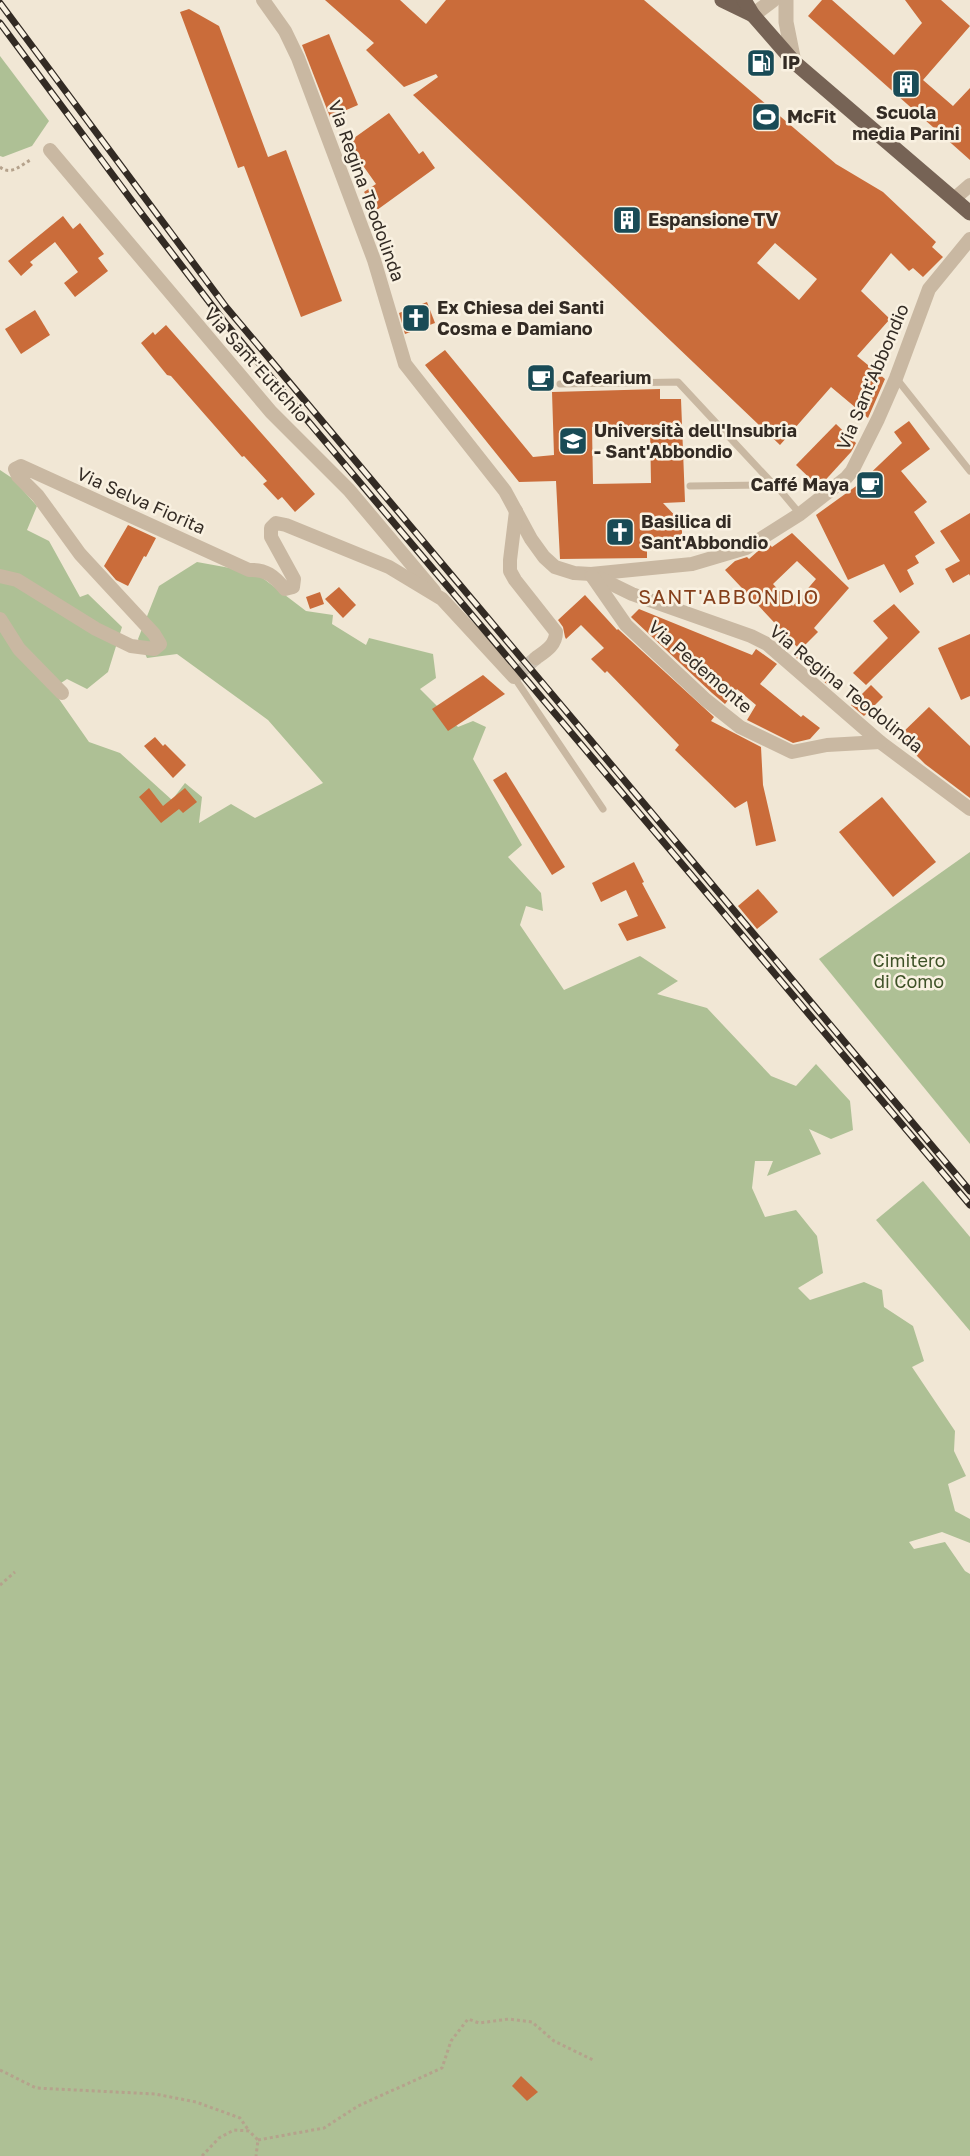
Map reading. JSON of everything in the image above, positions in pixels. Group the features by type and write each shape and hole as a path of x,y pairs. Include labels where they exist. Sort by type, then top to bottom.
{"main road":[{"path":"722,0 753,15"},
{"path":"744,0 753,15 794,62 970,213"}],"street":[{"name":"Via Regina Teodolinda","path":"264,0 285,31 301,67 374,260 405,364 504,491 544,557 555,567 574,573 591,574 632,594 751,636 766,645 880,742 970,808"},
{"path":"753,15 772,0"},
{"path":"786,0 786,22 794,62"},
{"name":"Via Sant'Eutichio","path":"50,150 263,404 349,490 441,599"},
{"path":"955,198 970,185"},
{"name":"Via Sant'Abbondio","path":"591,574 692,564 746,548 800,514 846,478 852,471 896,378 929,289 970,239"},
{"name":"Via Selva Fiorita","path":"0,576 17,580 96,630 131,646 154,649 160,644 154,634 95,572 68,539 38,496 18,476 15,469 21,466 249,570 262,569 273,576 285,589 293,587 294,579 271,537 271,528 276,523 389,567 441,599 514,677"},
{"path":"516,511 510,571 556,632 553,645 539,656"},
{"name":"Via Pedemonte","path":"591,574 626,626 706,700 740,727 792,752 827,745 880,742"},
{"path":"0,619 19,648 62,693"}],"lane":[{"path":"896,378 970,471"},
{"path":"560,384 678,382 774,485"},
{"path":"690,486 774,485 774,483 800,514"},
{"path":"514,677 603,809"}],"path":[{"path":"0,167 11,171 32,159"},
{"path":"0,1585 15,1572"},
{"path":"258,2140 324,2128 358,2106 442,2068 452,2041 468,2019 479,2023 509,2019 532,2022 554,2042 593,2060"},
{"path":"0,2070 36,2088 155,2094 196,2102 240,2118 258,2140"},
{"path":"202,2156 219,2138 234,2130 249,2131"},
{"path":"256,2156 258,2140"}],"green space":[{"path":"0,56 49,121 32,146 3,157 0,156"},
{"path":"0,470 12,478 37,506 27,530 49,541 80,597 88,594 122,627 108,672 87,689 67,679 52,689 89,742 120,753 172,800 185,783 202,797 199,823 231,804 255,818 323,783 268,720 177,654 147,658 138,639 159,586 197,562 260,576 306,611 333,615 332,624 366,645 369,638 433,654 436,678 420,689 458,727 473,721 486,727 473,759 522,845 508,857 541,893 543,911 526,906 520,925 564,990 640,956 678,981 657,994 707,1008 771,1076 796,1086 816,1064 850,1101 853,1130 831,1139 809,1129 821,1154 767,1176 773,1161 755,1161 752,1188 765,1217 796,1210 817,1236 823,1273 798,1288 810,1300 864,1282 882,1290 884,1307 913,1326 924,1361 912,1367 955,1431 954,1451 966,1476 948,1484 955,1511 970,1519 970,1543 942,1532 909,1542 914,1549 945,1542 965,1571 970,1574 970,2156 0,2156"},
{"name":"Cimitero di Como","path":"970,852 970,1144 819,959"},
{"path":"923,1181 970,1237 970,1331 876,1220"}],"building":[{"name":"Espansione TV","path":"325,0 400,0 426,24 446,0 644,0 836,164 883,192 936,242 932,247 943,257 923,277 913,268 909,271 891,253 861,291 890,319 857,356 885,379 868,418 831,387 780,445 413,95 438,77 436,74 404,87 366,50 374,43","holes":["775,243 817,279 799,300 757,263"]},
{"name":"Scuola media Parini","path":"822,0 832,0 894,55 922,23 905,0 941,0 970,26 923,80 953,106 970,88 970,160 808,16"},
{"path":"189,9 219,26 268,157 286,150 342,301 301,317 244,166 238,168 180,12"},
{"path":"329,34 358,105 330,117 302,45"},
{"path":"389,113 419,154 423,151 435,168 377,210 364,192 376,184 347,143"},
{"path":"63,216 73,229 80,223 104,254 98,258 108,271 75,297 64,283 78,272 55,242 30,262 33,265 21,276 8,261"},
{"name":"Ex Chiesa dei Santi Cosma e Damiano","path":"427,302 435,323 405,334 399,313"},
{"path":"35,310 50,335 21,354 5,329"},
{"path":"166,325 315,494 295,512 282,497 278,500 263,484 267,481 244,456 242,457 171,376 167,375 141,343 153,332 155,335"},
{"name":"Università dell'Insubria - Sant'Abbondio","path":"445,350 533,457 554,455 552,392 660,389 660,399 681,399 685,502 663,503 682,523 682,534 673,539 647,540 647,558 560,559 556,481 519,482 425,365","holes":["650,426 651,483 593,484 592,427"]},
{"name":"Cafearium","path":"532,365 550,365 550,391 532,391"},
{"path":"909,421 930,449 901,471 927,502 914,512 935,543 915,556 919,563 907,570 914,584 900,593 884,564 848,580 816,515 859,484 902,443 894,432"},
{"path":"836,424 856,443 851,452 819,487 796,465"},
{"path":"970,513 970,576 969,574 953,583 945,569 960,561 940,531"},
{"path":"128,525 156,538 128,586 116,580 104,566"},
{"path":"792,533 849,588 814,628 818,632 800,650 725,570 735,561 747,557 749,559 769,544 772,547","holes":["797,561 816,579 793,606 773,584"]},
{"path":"339,587 356,605 343,618 325,599"},
{"path":"320,592 324,604 310,609 306,597"},
{"path":"585,595 617,630 714,717 711,721 761,747 763,785 776,841 756,846 747,801 735,808 675,750 679,745 607,671 605,673 591,659 604,648 581,625 566,639 563,627 558,620"},
{"path":"894,604 920,632 866,685 853,673 888,638 873,621"},
{"path":"639,609 752,655 756,649 777,664 760,684 801,717 803,715 820,728 810,739 793,743 747,720 756,705 737,689 725,704 631,617"},
{"path":"970,634 970,696 961,700 938,648"},
{"path":"798,651 833,680 828,685 794,656"},
{"path":"483,675 505,694 448,731 432,709"},
{"path":"871,685 883,697 864,716 851,705"},
{"path":"929,707 970,746 970,798 925,764 898,737"},
{"path":"155,737 186,765 173,778 144,746"},
{"path":"506,772 565,867 552,875 493,780"},
{"path":"149,788 163,806 185,788 197,802 183,813 179,809 161,823 139,797"},
{"path":"882,797 936,862 893,897 839,832"},
{"path":"634,862 644,882 642,883 666,928 627,941 618,924 638,916 626,890 601,902 592,883"},
{"path":"758,889 778,912 757,929 738,906"},
{"path":"521,2076 538,2092 527,2101 512,2086"}],"tunnel":[{"path":"514,677 536,658"}],"railway":[{"path":"0,3 226,307 970,1191"},
{"path":"0,23 226,324 970,1205"}],"place":[{"name":"IP","path":"761,63"},
{"name":"Scuola media Parini","path":"906,84"},
{"name":"McFit","path":"766,117"},
{"name":"Espansione TV","path":"627,220"},
{"name":"Ex Chiesa dei Santi Cosma e Damiano","path":"416,318"},
{"name":"Cafearium","path":"541,378"},
{"name":"Università dell'Insubria - Sant'Abbondio","path":"573,441"},
{"name":"Caffé Maya","path":"870,485"},
{"name":"Basilica di Sant'Abbondio","path":"620,532"}],"district":[{"name":"SANT'ABBONDIO","path":"729,597"}]}
